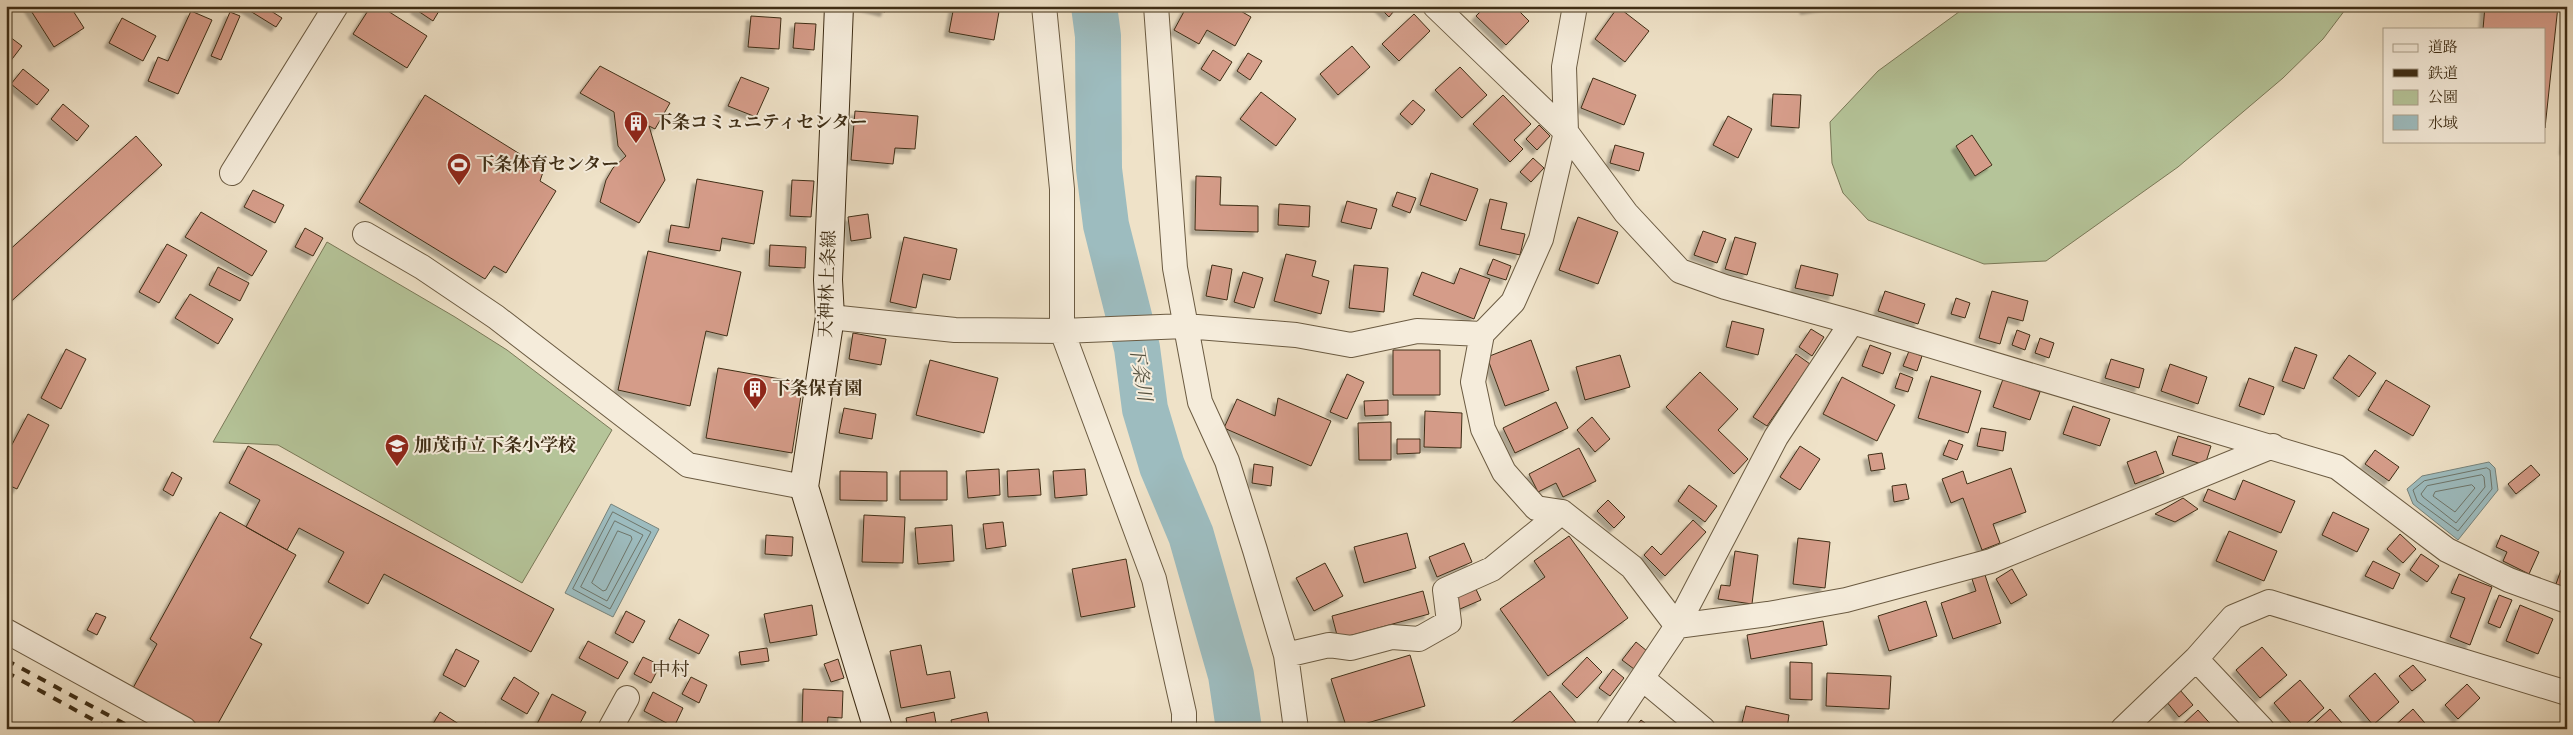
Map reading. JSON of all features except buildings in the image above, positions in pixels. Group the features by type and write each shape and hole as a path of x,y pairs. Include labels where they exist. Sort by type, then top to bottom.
{"main road":[{"name":"天神林上条線","path":"839,6 828,280 830,317 804,487 878,729"}],"street":[{"path":"232,173 336,6"},
{"path":"1044,6 1062,190 1062,331 1154,579 1184,713 1184,729"},
{"path":"1156,6 1175,268 1185,326 1200,402 1227,461 1286,656 1296,729"},
{"path":"1436,6 1566,132 1626,213 1680,271 1725,287 1852,322 2337,466 2447,550 2509,580 2567,601"},
{"path":"1575,6 1564,67 1566,132 1541,239 1513,302 1482,334 1474,382 1483,429 1504,472 1536,508 1562,512 1632,566 1677,626"},
{"path":"364,234 422,268 496,317 688,465 804,487"},
{"path":"830,317 955,330 1062,331 1185,326 1296,335 1351,344 1417,331 1482,334"},
{"path":"1608,729 1643,680 1677,626 1776,437 1852,322"},
{"path":"1677,626 1768,614 1846,600 1991,561 2273,446"},
{"path":"1286,656 1329,645 1351,648 1392,636 1419,639 1449,622 1445,590 1492,568 1562,512"},
{"path":"2123,729 2196,659 2232,617 2269,602 2567,693"},
{"path":"6,631 184,729"},
{"path":"2196,659 2262,729"},
{"path":"1643,680 1703,729"},
{"path":"610,729 627,698"}],"green space":[{"path":"1967,6 2348,6 2323,39 2283,78 2178,167 2046,261 1984,264 1868,220 1843,193 1832,163 1830,122 1878,71"},
{"path":"327,242 455,317 507,350 612,430 522,583 278,445 213,442"}],"water":[{"path":"2489,462 2495,468 2498,490 2458,540 2413,504 2407,489 2422,476"},
{"path":"611,504 659,529 613,617 565,593"}],"waterway":[{"name":"下条川","path":"1094,6 1098,36 1099,169 1106,225 1137,348 1145,409 1162,466 1191,535 1231,675 1239,729"}],"railway":[{"path":"6,660 134,729"},
{"path":"6,672 110,729"}],"place":[{"name":"下条コミュニティセンター","path":"636,144"},
{"name":"下条体育センター","path":"459,186"},
{"name":"下条保育園","path":"755,410"},
{"name":"加茂市立下条小学校","path":"397,467"}],"district":[{"name":"中村","path":"671,671"}]}
